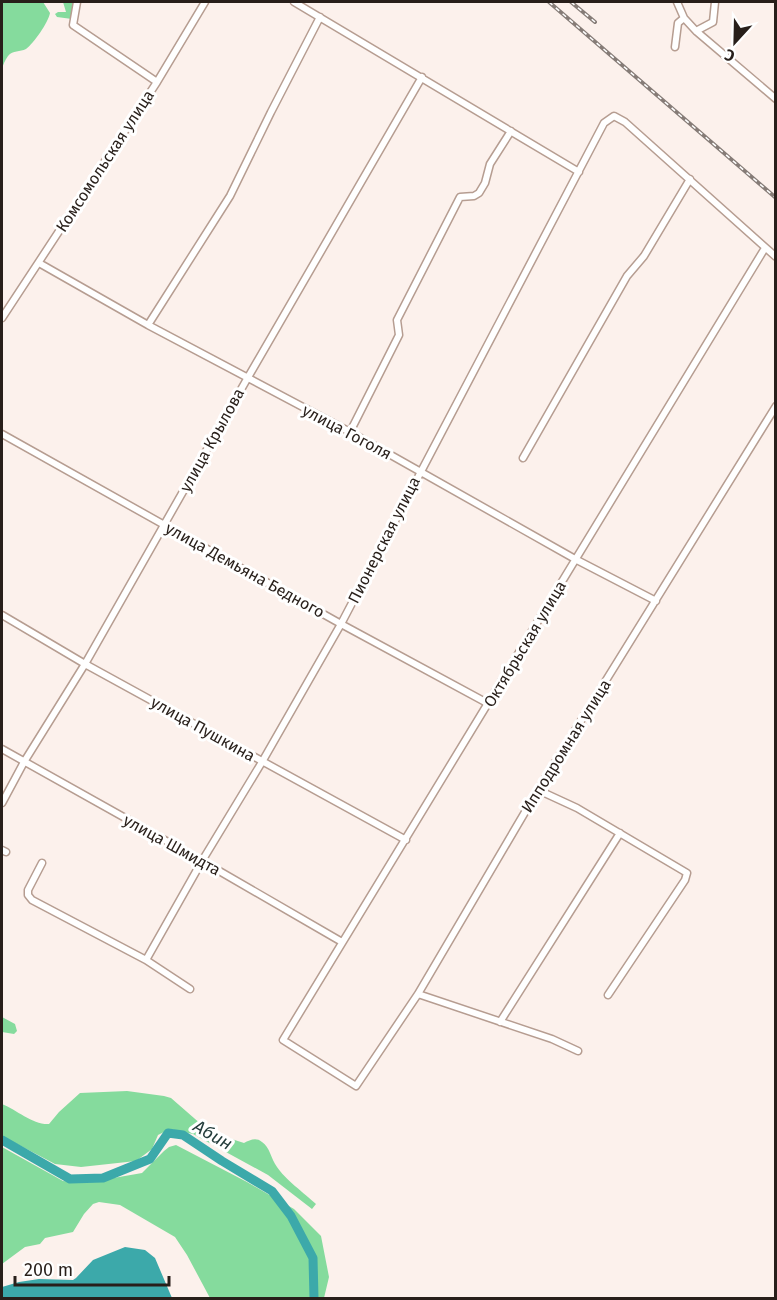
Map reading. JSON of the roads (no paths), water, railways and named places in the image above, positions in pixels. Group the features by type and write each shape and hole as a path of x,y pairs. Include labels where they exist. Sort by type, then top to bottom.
{"street":[{"path":"77,2 73,25 157,82"},
{"name":"Комсомольская улица","path":"2,318 4,309 39,263 157,82 205,2"},
{"path":"294,2 579,172"},
{"path":"677,2 684,18 696,31 776,99"},
{"path":"696,31 713,22 715,2"},
{"path":"148,325 230,196 320,17"},
{"path":"675,47 678,23 684,18"},
{"name":"улица Крылова","path":"2,803 24,762 85,664 422,77"},
{"name":"Пионерская улица","path":"146,960 341,624 604,123 614,116 625,122 690,179"},
{"path":"350,432 399,335 397,320 460,197 474,196 479,193 485,183 490,164 511,131"},
{"path":"523,458 627,276 644,256 690,179 776,257"},
{"name":"Октябрьская улица","path":"356,1086 283,1040 765,248"},
{"name":"улица Гоголя","path":"39,263 148,325 350,432 656,602"},
{"name":"Ипподромная улица","path":"356,1086 418,994 538,790 776,406"},
{"name":"улица Демьяна Бедного","path":"2,435 489,704"},
{"name":"улица Пушкина","path":"2,615 85,664 406,840"},
{"name":"улица Шмидта","path":"2,749 342,942"},
{"path":"538,790 577,808 687,873 685,880 608,995"},
{"path":"500,1022 620,833"},
{"path":"42,863 28,890 28,896 146,960 190,989"},
{"path":"418,994 578,1051"}],"water":[{"path":"125,1247 145,1250 155,1258 172,1298 2,1298 2,1287 19,1282 39,1279 73,1280 93,1260"}],"waterway":[{"name":"Абин","path":"2,1140 70,1179 103,1178 150,1159 168,1133 183,1135 272,1191 291,1216 313,1258 314,1298"}],"railway":[{"path":"549,2 776,198"},
{"path":"571,2 595,22"}]}
